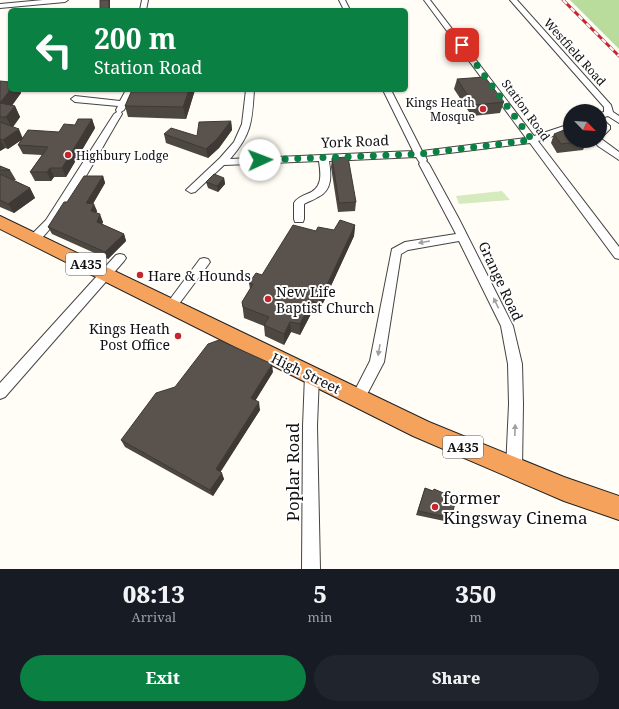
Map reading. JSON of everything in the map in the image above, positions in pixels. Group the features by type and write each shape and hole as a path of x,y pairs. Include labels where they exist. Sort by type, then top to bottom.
{"highway":[{"name":"High Street","path":"0,222 34,240 172,305 253,347 421,429 564,489 619,508"}],"street":[{"path":"0,6 65,0"},
{"name":"Station Road","path":"427,0 619,255"},
{"name":"Westfield Road","path":"513,0 605,104"},
{"path":"34,240 50,223 62,205 120,110 129,92"},
{"path":"191,190 232,150 242,137 247,124 250,92"},
{"name":"Grange Road","path":"388,92 507,326 515,364 516,404 514,468"},
{"path":"75,99 120,110"},
{"path":"607,116 619,120"},
{"path":"532,140 563,129"},
{"name":"York Road","path":"220,162 324,158 422,160 532,140"},
{"path":"607,148 619,157"},
{"path":"299,219 299,203 305,198 319,192 325,183 324,158"},
{"path":"358,398 376,362 396,252 405,246 462,237"},
{"path":"0,393 120,258"},
{"path":"172,305 204,262"},
{"name":"Poplar Road","path":"311,569 310,426 312,375"}],"green space":[{"path":"570,0 619,0 619,49"},
{"path":"502,191 510,200 459,204 456,196"}],"building":[{"path":"100,0 109,0 109,8 100,8"},
{"path":"485,77 504,102 476,105 472,102 457,79"},
{"path":"0,81 8,82 8,92 0,103"},
{"path":"131,92 188,92 183,107 125,106"},
{"path":"0,103 15,106 6,117 0,117"},
{"path":"78,119 92,119 62,168 50,168 47,172 30,172 48,147 18,145 28,130 59,132 64,124 75,125"},
{"path":"231,121 217,139 206,149 164,134 171,128 197,136 199,122"},
{"path":"0,122 19,129 3,140 0,139"},
{"path":"563,130 563,144 561,144 554,134"},
{"path":"348,157 356,202 339,203 332,158"},
{"path":"0,166 10,170 0,170"},
{"path":"0,174 30,188 8,204 0,200"},
{"path":"214,174 224,178 217,186 206,182"},
{"path":"84,176 103,176 86,203 94,204 91,211 100,214 97,222 124,234 105,252 48,227 64,202 67,202"},
{"path":"340,220 355,225 318,304 312,301 300,324 290,322 284,334 264,325 269,317 243,307 242,302 253,284 249,283 256,273 262,275 293,225 316,231 318,227 334,230"},
{"path":"219,340 272,364 251,398 259,402 216,469 222,473 210,490 121,440 156,393 175,387 208,344"},
{"name":"former Kingsway Cinema","path":"425,488 433,491 434,489 448,495 447,497 456,500 451,518 418,511"}],"railway":[{"path":"563,0 619,56"}],"place":[{"name":"Kings Heath Mosque","path":"483,109"},
{"name":"Highbury Lodge","path":"68,155"},
{"name":"Hare & Hounds","path":"140,275"},
{"name":"New Life Baptist Church","path":"268,299"},
{"name":"Kings Heath Post Office","path":"178,336"},
{"name":"former Kingsway Cinema","path":"435,507"}],"route":[{"path":"260,160 419,154 532,140 462,45"}]}
